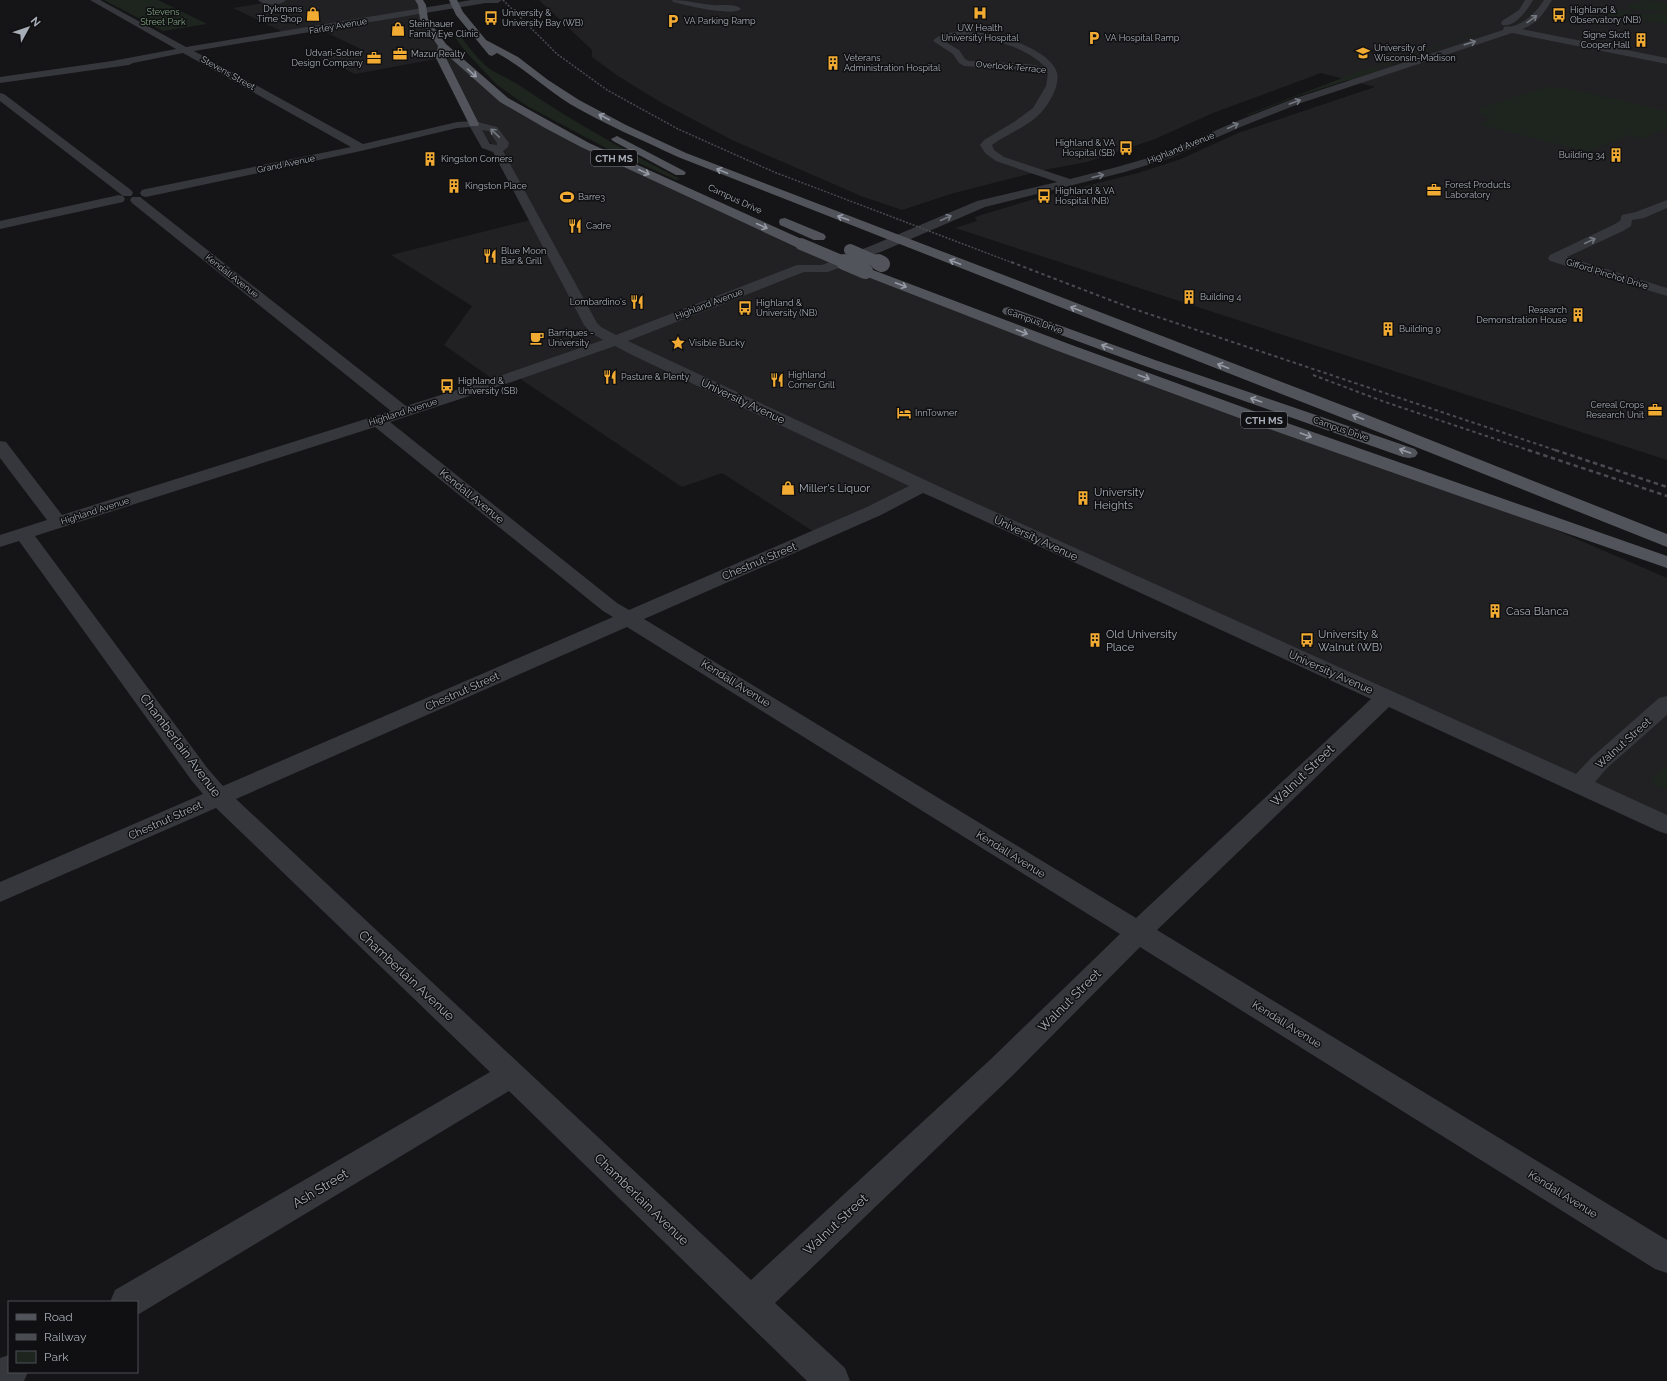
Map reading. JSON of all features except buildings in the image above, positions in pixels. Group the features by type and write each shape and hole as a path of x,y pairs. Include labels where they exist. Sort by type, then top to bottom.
{"main road":[{"name":"CTH MS","path":"420,0 424,19 443,46"},
{"path":"455,3 459,13 503,65"},
{"path":"483,42 514,59 544,82 575,102 651,140 729,174 879,232 895,233 1667,541"},
{"path":"443,46 441,58 474,124"},
{"name":"Campus Drive","path":"443,46 504,100 549,126 585,145 801,244 865,271 1052,344 1491,502 1667,562"},
{"path":"530,85 571,113"},
{"name":"CTH MS","path":"609,135 692,179"},
{"name":"Campus Drive","path":"776,217 882,264 1150,363 1667,541"}],"street":[{"name":"Stevens Street","path":"94,0 362,148"},
{"path":"262,0 267,2 282,0"},
{"name":"Farley Avenue","path":"0,80 60,72 252,40 423,11 455,3 498,0"},
{"path":"676,0 713,8 737,9"},
{"path":"1529,0 1522,12 1516,17 1507,22 1493,26 1667,61"},
{"name":"Highland Avenue","path":"12,537 523,373 615,340 802,268 824,269 895,233 981,204 1132,167 1162,158 1238,124 1297,100 1523,26 1538,15 1548,0"},
{"name":"Overlook Terrace","path":"1052,71 1027,67 967,64 962,61 956,52 938,41 940,38 958,34 985,35 1030,50 1046,61 1052,71 1054,77 1044,101 1035,112 988,142 986,145 990,152 1000,159 1088,189"},
{"name":"Farley Avenue","path":"0,84 60,72"},
{"name":"Kendall Avenue","path":"0,96 132,196 403,412"},
{"name":"Highland Avenue","path":"962,199 1141,154 1241,112"},
{"path":"427,133 439,128 457,124 474,124 486,126 496,131 503,145 497,150 486,146 474,124"},
{"path":"427,133 463,132 481,137"},
{"name":"Grand Avenue","path":"0,225 427,133"},
{"name":"University Avenue","path":"497,150 591,325 596,330 635,351 922,486 1667,824"},
{"name":"Gifford Pinchot Drive","path":"1667,204 1640,215 1626,218 1626,223 1618,228 1555,258 1667,292"},
{"name":"Highland Avenue","path":"802,268 803,262 879,232"},
{"name":"Kendall Avenue","path":"377,420 610,607 1137,933 1667,1258"},
{"path":"0,446 58,522"},
{"name":"Chestnut Street","path":"0,893 874,511 922,486"},
{"name":"Chamberlain Avenue","path":"12,537 219,797 512,1074 832,1381"},
{"name":"Walnut Street","path":"751,1303 1002,1067 1137,933 1386,697"},
{"name":"Walnut Street","path":"1580,784 1599,763 1667,703"},
{"name":"Ash Street","path":"130,1301 512,1074"}],"shaded area":[{"path":"282,0 419,0 424,19 443,46 482,82 549,126 801,244 1491,502 1667,578 1667,825 923,486 819,535 722,473 682,487 516,376 497,382 444,345 472,306 391,255 534,219 497,150 474,124 441,58 355,74 319,57 361,49 319,29 287,34 233,8"},
{"path":"539,0 1667,0 1667,460 955,228 977,221 975,217 1001,209 1041,197 1138,173 1181,159 1238,133 1375,87 1321,73 1213,113 1155,139 1087,162 1049,169 954,193 902,210 861,196 732,140 662,103 618,76 592,57 592,50"}],"green space":[{"name":"Stevens Street Park","path":"104,0 158,0 207,24 163,31"},
{"path":"1644,0 1667,3 1667,12 1637,10 1626,7"},
{"path":"1594,9 1630,11 1633,12 1616,18"},
{"path":"1643,13 1667,14 1667,24 1624,18"},
{"path":"1481,33 1410,56 1391,65 1377,65"},
{"path":"460,36 479,60 488,68 517,84 601,136 680,179 676,180 606,148 527,106 497,85 465,51 455,37"},
{"path":"1371,67 1383,69 1298,96 1246,115"},
{"path":"1546,87 1566,88 1667,111 1667,128 1642,139 1629,135 1588,152 1479,124 1491,119 1478,112 1480,108"},
{"path":"1667,766 1667,790 1653,784 1651,780"}],"railway":[{"path":"503,0 557,54 607,90 678,129 774,172 1013,263"},
{"path":"1011,262 1131,308 1556,450"},
{"path":"1313,375 1385,402 1529,450"},
{"path":"1529,450 1667,496"},
{"path":"1556,450 1667,487"}],"place":[{"name":"UW Health University Hospital","path":"980,13"},
{"name":"Dykmans Time Shop","path":"313,14"},
{"name":"Highland & Observatory (NB)","path":"1559,15"},
{"name":"University & University Bay (WB)","path":"491,18"},
{"name":"VA Parking Ramp","path":"673,21"},
{"name":"Steinhauer Family Eye Clinic","path":"398,29"},
{"name":"VA Hospital Ramp","path":"1094,38"},
{"name":"Signe Skott Cooper Hall","path":"1641,40"},
{"name":"University of Wisconsin-Madison","path":"1363,53"},
{"name":"Mazur Realty","path":"400,54"},
{"name":"Udvari-Solner Design Company","path":"374,58"},
{"name":"Veterans Administration Hospital","path":"833,63"},
{"name":"Highland & VA Hospital (SB)","path":"1126,148"},
{"name":"Building 34","path":"1616,155"},
{"name":"Kingston Corners","path":"430,159"},
{"name":"Kingston Place","path":"454,186"},
{"name":"Forest Products Laboratory","path":"1434,190"},
{"name":"Highland & VA Hospital (NB)","path":"1044,196"},
{"name":"Barre3","path":"567,197"},
{"name":"Cadre","path":"575,226"},
{"name":"Blue Moon Bar & Grill","path":"490,256"},
{"name":"Building 4","path":"1189,297"},
{"name":"Lombardino's","path":"637,302"},
{"name":"Highland & University (NB)","path":"745,308"},
{"name":"Research Demonstration House","path":"1578,315"},
{"name":"Building 9","path":"1388,329"},
{"name":"Barriques - University","path":"537,338"},
{"name":"Visible Bucky","path":"678,343"},
{"name":"Pasture & Plenty","path":"610,377"},
{"name":"Highland Corner Grill","path":"777,380"},
{"name":"Highland & University (SB)","path":"447,386"},
{"name":"Cereal Crops Research Unit","path":"1655,410"},
{"name":"InnTowner","path":"904,413"},
{"name":"Miller's Liquor","path":"788,488"},
{"name":"University Heights","path":"1083,498"},
{"name":"Casa Blanca","path":"1495,611"},
{"name":"Old University Place","path":"1095,640"},
{"name":"University & Walnut (WB)","path":"1307,640"}]}
